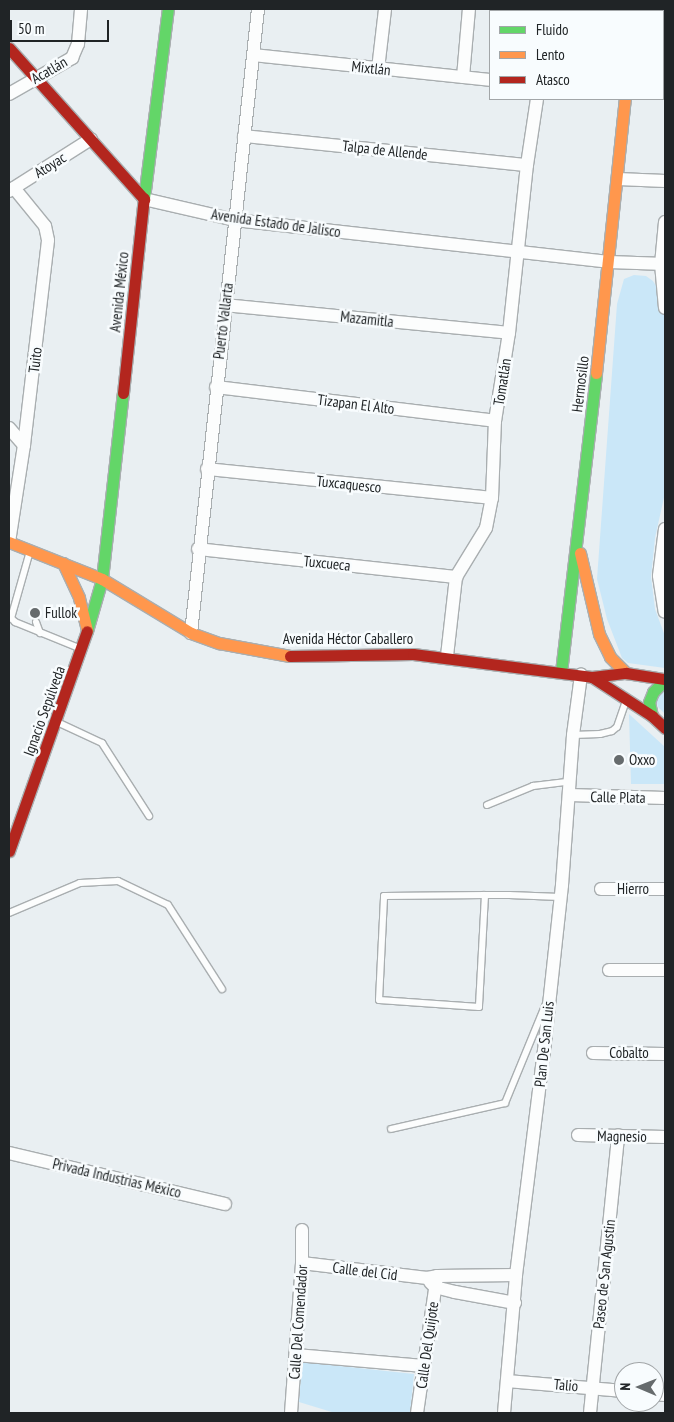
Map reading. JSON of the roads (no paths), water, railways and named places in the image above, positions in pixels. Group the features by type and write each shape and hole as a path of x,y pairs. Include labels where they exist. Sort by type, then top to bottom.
{"main road":[{"name":"Avenida México","path":"102,578 144,198 168,9"},
{"path":"9,48 144,198"},
{"name":"Hermosillo","path":"561,672 609,262 625,100"},
{"path":"577,537 599,634 614,661 626,673"},
{"name":"Avenida Héctor Caballero","path":"9,542 102,578 191,633 219,643 284,656 328,657 414,654 447,656 586,676"},
{"path":"63,563 79,598 88,632"},
{"name":"Ignacio Sepúlveda","path":"9,851 88,632 102,578"},
{"path":"586,676 626,673 665,679"},
{"path":"586,676 652,716 665,728"},
{"path":"652,716 649,702 653,692 665,679"}],"street":[{"name":"Acatlán","path":"9,94 72,58 78,44 81,9"},
{"name":"Puerto Vallarta","path":"191,633 198,550 258,9"},
{"path":"378,69 385,9"},
{"path":"463,77 469,9"},
{"name":"Mixtlán","path":"253,55 489,80"},
{"name":"Tomatlán","path":"447,656 456,577 486,528 492,498 495,421 509,333 527,165 537,100"},
{"name":"Talpa de Allende","path":"244,136 527,165"},
{"name":"Atoyac","path":"11,189 91,139"},
{"path":"618,179 665,181"},
{"name":"Tuito","path":"9,542 24,444 48,240 45,226 11,189"},
{"name":"Avenida Estado de Jalisco","path":"144,198 235,220 609,262 663,264"},
{"path":"665,222 663,264 665,308"},
{"name":"Mazamitla","path":"225,305 509,333"},
{"name":"Tizapan El Alto","path":"216,387 495,421"},
{"path":"9,428 24,444"},
{"name":"Tuxcaquesco","path":"207,469 492,498"},
{"path":"665,529 659,576 665,612"},
{"name":"Tuxcueca","path":"198,550 456,577"},
{"name":"Plan De San Luis","path":"504,1413 516,1276 550,996 570,795 573,735 586,676"},
{"name":"Calle Plata","path":"570,795 665,798"},
{"name":"Hierro","path":"601,888 665,889"},
{"path":"609,970 665,970"},
{"name":"Cobalto","path":"593,1053 665,1054"},
{"name":"Magnesio","path":"578,1135 665,1137"},
{"name":"Paseo de San Agustin","path":"590,1413 618,1135"},
{"name":"Privada Industrias México","path":"9,1153 226,1204"},
{"name":"Calle Del Comendador","path":"292,1413 302,1264 302,1230"},
{"name":"Calle del Cid","path":"302,1264 433,1280 515,1303"},
{"name":"Calle del Cid","path":"433,1280 516,1276"},
{"name":"Calle Del Quijote","path":"417,1413 433,1280"},
{"path":"296,1355 424,1366"},
{"name":"Talio","path":"507,1381 614,1390"}],"lane":[{"path":"30,550 10,614 15,622 82,649"},
{"path":"36,622 40,633"},
{"path":"573,735 600,734 612,731 617,727 626,701"},
{"path":"56,721 102,744 149,816"},
{"path":"487,805 533,786 570,781"},
{"path":"9,913 80,883 118,881 168,905 222,989"},
{"path":"485,895 479,1007 379,1000 384,896 485,895 560,897"},
{"path":"391,1129 505,1103 550,996"}],"place":[{"name":"Fullok","path":"35,613"},
{"name":"Oxxo","path":"619,760"}]}
